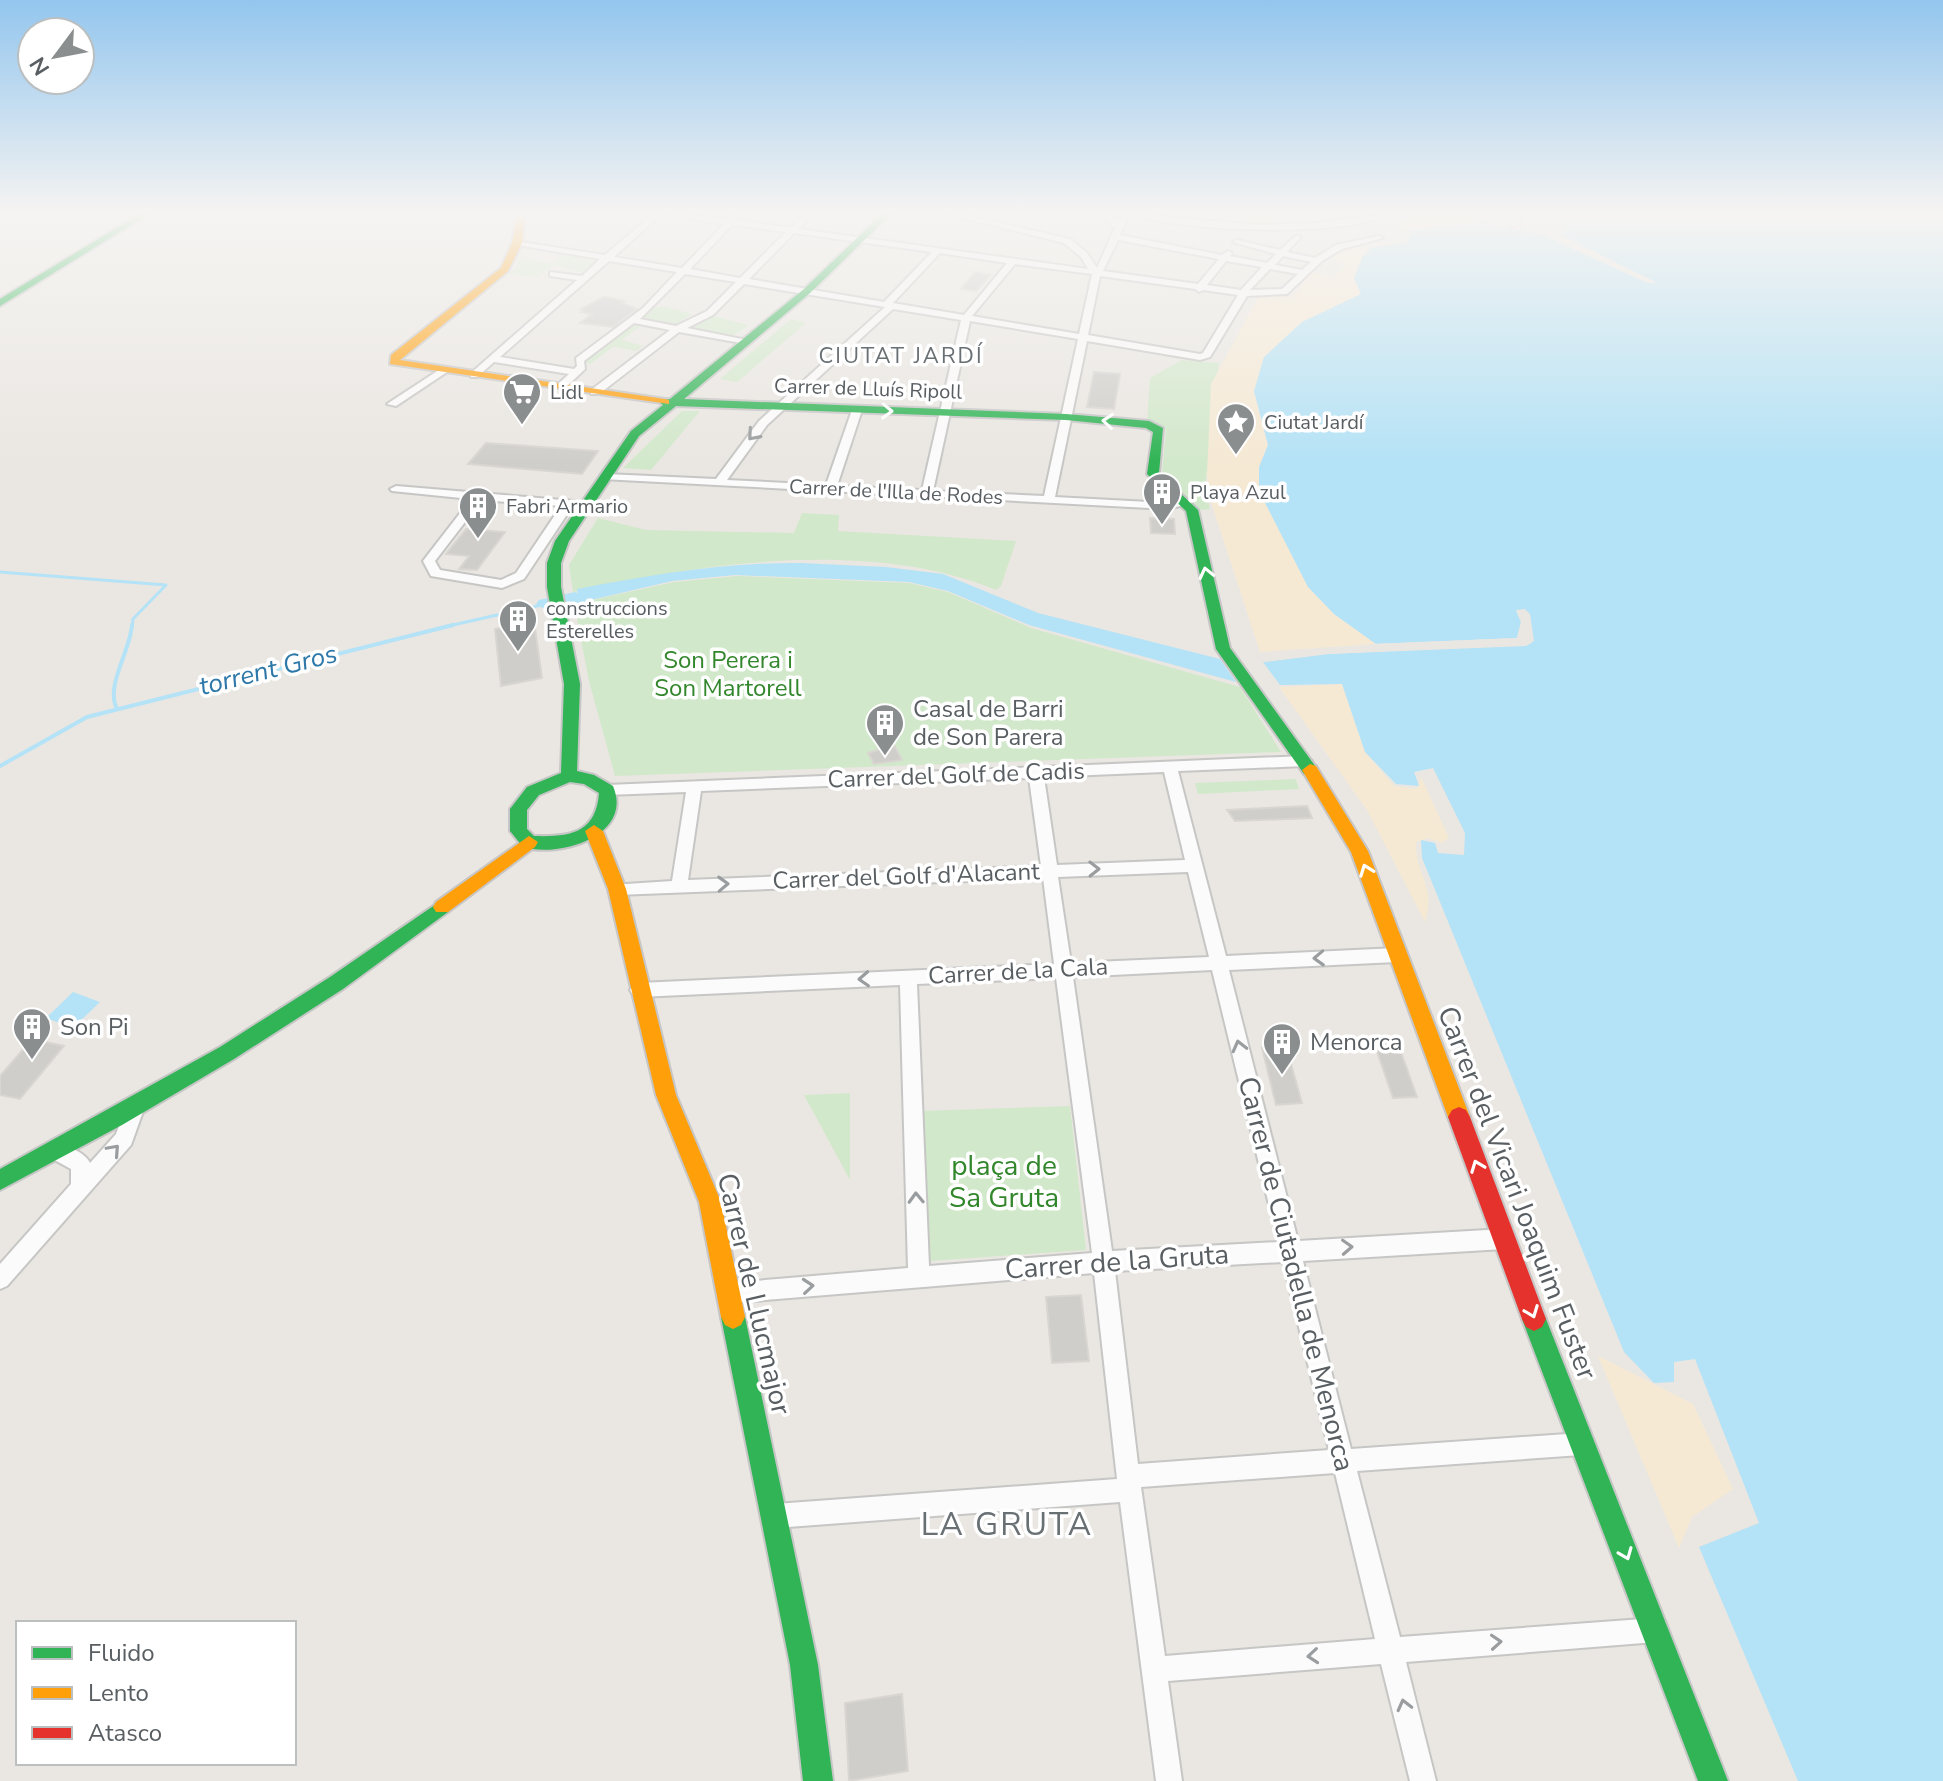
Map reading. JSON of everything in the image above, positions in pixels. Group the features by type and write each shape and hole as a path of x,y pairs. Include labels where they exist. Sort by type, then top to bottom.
{"main road":[{"name":"Carrer de Lluís Ripoll","path":"470,297 395,357 394,362 669,403 1066,417 1149,425 1159,430 1153,474 1186,503"},
{"path":"569,776 572,684 554,587 554,563 562,541 635,434 799,297"},
{"name":"Carrer del Vicari Joaquim Fuster","path":"1186,503 1192,510 1223,649 1305,761 1359,851 1581,1444 1713,1781"},
{"path":"0,1180 241,1044 383,951 529,842 568,844 594,831 607,810 607,790 588,779 569,776 533,789 516,811 515,823 529,842"},
{"name":"Carrer de Llucmajor","path":"594,831 617,889 666,1095 710,1202 804,1665 818,1781"}],"street":[{"path":"474,375 560,297"},
{"path":"560,387 582,367 579,360 633,320 657,297"},
{"path":"595,392 677,329 710,313 726,297"},
{"path":"843,297 1191,357 1207,355 1242,297"},
{"path":"719,483 746,442 896,297"},
{"path":"927,494 966,318 983,297"},
{"path":"1049,500 1091,297"},
{"path":"633,320 744,342"},
{"path":"492,359 577,372"},
{"path":"392,404 445,370"},
{"path":"830,489 857,410"},
{"name":"Carrer de l'Illa de Rodes","path":"606,477 1168,506 1186,503"},
{"path":"396,489 587,505"},
{"path":"479,496 429,561 435,573 502,584 520,576 568,504"},
{"name":"Carrer del Golf de Cadis","path":"607,790 1305,761"},
{"name":"Carrer de Ciutadella de Menorca","path":"1170,767 1423,1781"},
{"path":"1036,772 1047,870 1135,1480 1169,1781"},
{"path":"679,885 694,786"},
{"name":"Carrer del Golf d'Alacant","path":"617,889 1195,866"},
{"name":"Carrer de la Cala","path":"639,990 1397,955"},
{"path":"908,977 919,1276"},
{"path":"0,1279 124,1139 136,1106"},
{"path":"56,1151 81,1164 81,1188"},
{"name":"Carrer de la Gruta","path":"730,1293 1103,1262 1504,1239"},
{"path":"775,1516 1343,1460 1581,1444"},
{"path":"1156,1669 1656,1630"}],"green space":[{"path":"663,306 692,314 672,327 643,324 622,340 643,346 637,351 613,347 590,364 581,361 647,310"},
{"path":"713,316 749,325 731,337 686,329"},
{"path":"791,319 806,323 737,382 720,379"},
{"path":"1182,360 1219,363 1205,488 1210,509 1201,510 1162,474 1166,429 1147,423 1150,378"},
{"path":"682,411 700,411 651,470 623,468"},
{"name":"Son Perera i Son Martorell","path":"802,513 839,515 838,531 1016,541 1001,586 996,590 947,574 895,564 841,560 730,565 573,592 569,565 598,518 646,530 794,533"},
{"name":"Son Perera i Son Martorell","path":"737,576 909,583 948,592 1031,628 1240,687 1281,752 615,776 589,681 574,604 674,582"},
{"path":"1296,779 1299,789 1198,794 1195,783"},
{"path":"850,1093 850,1180 804,1095"},
{"name":"plaça de Sa Gruta","path":"1070,1106 1086,1250 930,1261 919,1111"}],"sand":[{"name":"Ciutat Jardí","path":"1258,297 1354,297 1302,322 1254,391 1268,445 1259,467 1259,491 1308,587 1334,614 1376,644 1260,652 1210,499 1207,476 1211,384"},
{"path":"1342,684 1365,752 1394,786 1417,789 1421,777 1449,838 1442,843 1428,838 1416,842 1429,899 1425,922 1367,810 1279,687"},
{"path":"1598,1356 1693,1404 1733,1489 1692,1517 1679,1548"}],"water":[{"path":"1354,297 1943,297 1943,1781 1798,1781 1699,1547 1759,1523 1695,1359 1674,1362 1674,1382 1654,1383 1624,1352 1422,858 1421,840 1435,843 1438,853 1464,855 1465,833 1433,768 1414,772 1419,786 1396,784 1365,752 1342,684 1280,685 1263,662 1328,654 1531,644 1530,614 1516,610 1521,622 1517,638 1376,644 1334,614 1308,587 1259,491 1259,467 1268,445 1254,391 1264,357 1302,322"},
{"path":"801,563 886,567 943,574 1038,613 1220,659 1236,682 1029,625 948,591 909,582 735,575 672,581 578,603 577,589 660,574 716,567"},
{"path":"73,992 100,1002 73,1028 46,1018"}],"pier":[{"path":"1525,609 1530,614 1534,641 1526,646 1328,654 1263,662 1261,658 1328,650 1525,642 1530,640 1526,616 1520,613 1525,623 1522,638 1518,641 1376,648 1370,644 1517,638 1521,622 1516,610"}],"building":[{"path":"605,297 625,301 622,303 637,309 613,327 580,323 592,314 581,312 584,310 581,309"},
{"path":"1094,372 1120,374 1114,409 1087,407"},
{"path":"486,443 598,451 582,474 468,464"},
{"name":"Playa Azul","path":"1150,518 1174,519 1175,534 1151,533"},
{"name":"Fabri Armario","path":"466,529 505,532 477,570 459,569 469,556 446,554"},
{"name":"construccions Esterelles","path":"534,621 542,678 501,686 495,629"},
{"name":"Casal de Barri de Son Parera","path":"894,745 902,760 874,764 868,753"},
{"path":"1307,806 1312,818 1235,821 1227,810"},
{"name":"Son Pi","path":"32,1039 64,1046 20,1099 0,1095 0,1076"},
{"path":"1397,1041 1417,1097 1393,1098 1374,1043"},
{"name":"Menorca","path":"1286,1046 1302,1103 1276,1105 1262,1048"},
{"path":"1081,1295 1089,1361 1052,1363 1046,1297"},
{"path":"902,1694 908,1771 849,1781 845,1703"}],"waterway":[{"path":"0,572 166,585 133,619 132,627"},
{"path":"546,604 575,598"},
{"name":"torrent Gros","path":"444,627 546,604"},
{"path":"117,709 114,690 132,625"},
{"name":"torrent Gros","path":"0,766 87,717 453,625"}],"traffic: fast":[{"path":"0,303 10,297"},
{"path":"569,776 572,684 554,587 554,563 562,541 635,434 800,297"},
{"path":"665,402 1066,417 1149,425 1159,430 1153,474 1192,510 1223,649 1310,770"},
{"path":"569,776 588,779 607,790 602,819 594,829 572,840 529,842 519,831 518,809 533,791 569,776"},
{"path":"0,1180 227,1053 337,983 442,907"},
{"path":"733,1317 804,1665 818,1781"},
{"path":"1534,1319 1713,1781"}],"traffic: slow":[{"path":"470,297 395,357 394,362 665,402"},
{"path":"1310,770 1359,851 1459,1117"},
{"path":"594,831 617,889 666,1095 710,1202 733,1317"},
{"path":"442,907 529,842"}],"traffic: jam":[{"path":"1459,1117 1534,1319"}],"place":[{"name":"Lidl","path":"522,426"},
{"name":"Ciutat Jardí","path":"1236,456"},
{"name":"Playa Azul","path":"1162,526"},
{"name":"Fabri Armario","path":"478,540"},
{"name":"construccions Esterelles","path":"518,653"},
{"name":"Casal de Barri de Son Parera","path":"885,757"},
{"name":"Son Pi","path":"32,1061"},
{"name":"Menorca","path":"1282,1076"}],"district":[{"name":"CIUTAT JARDÍ","path":"901,356"},
{"name":"LA GRUTA","path":"1007,1524"}]}
